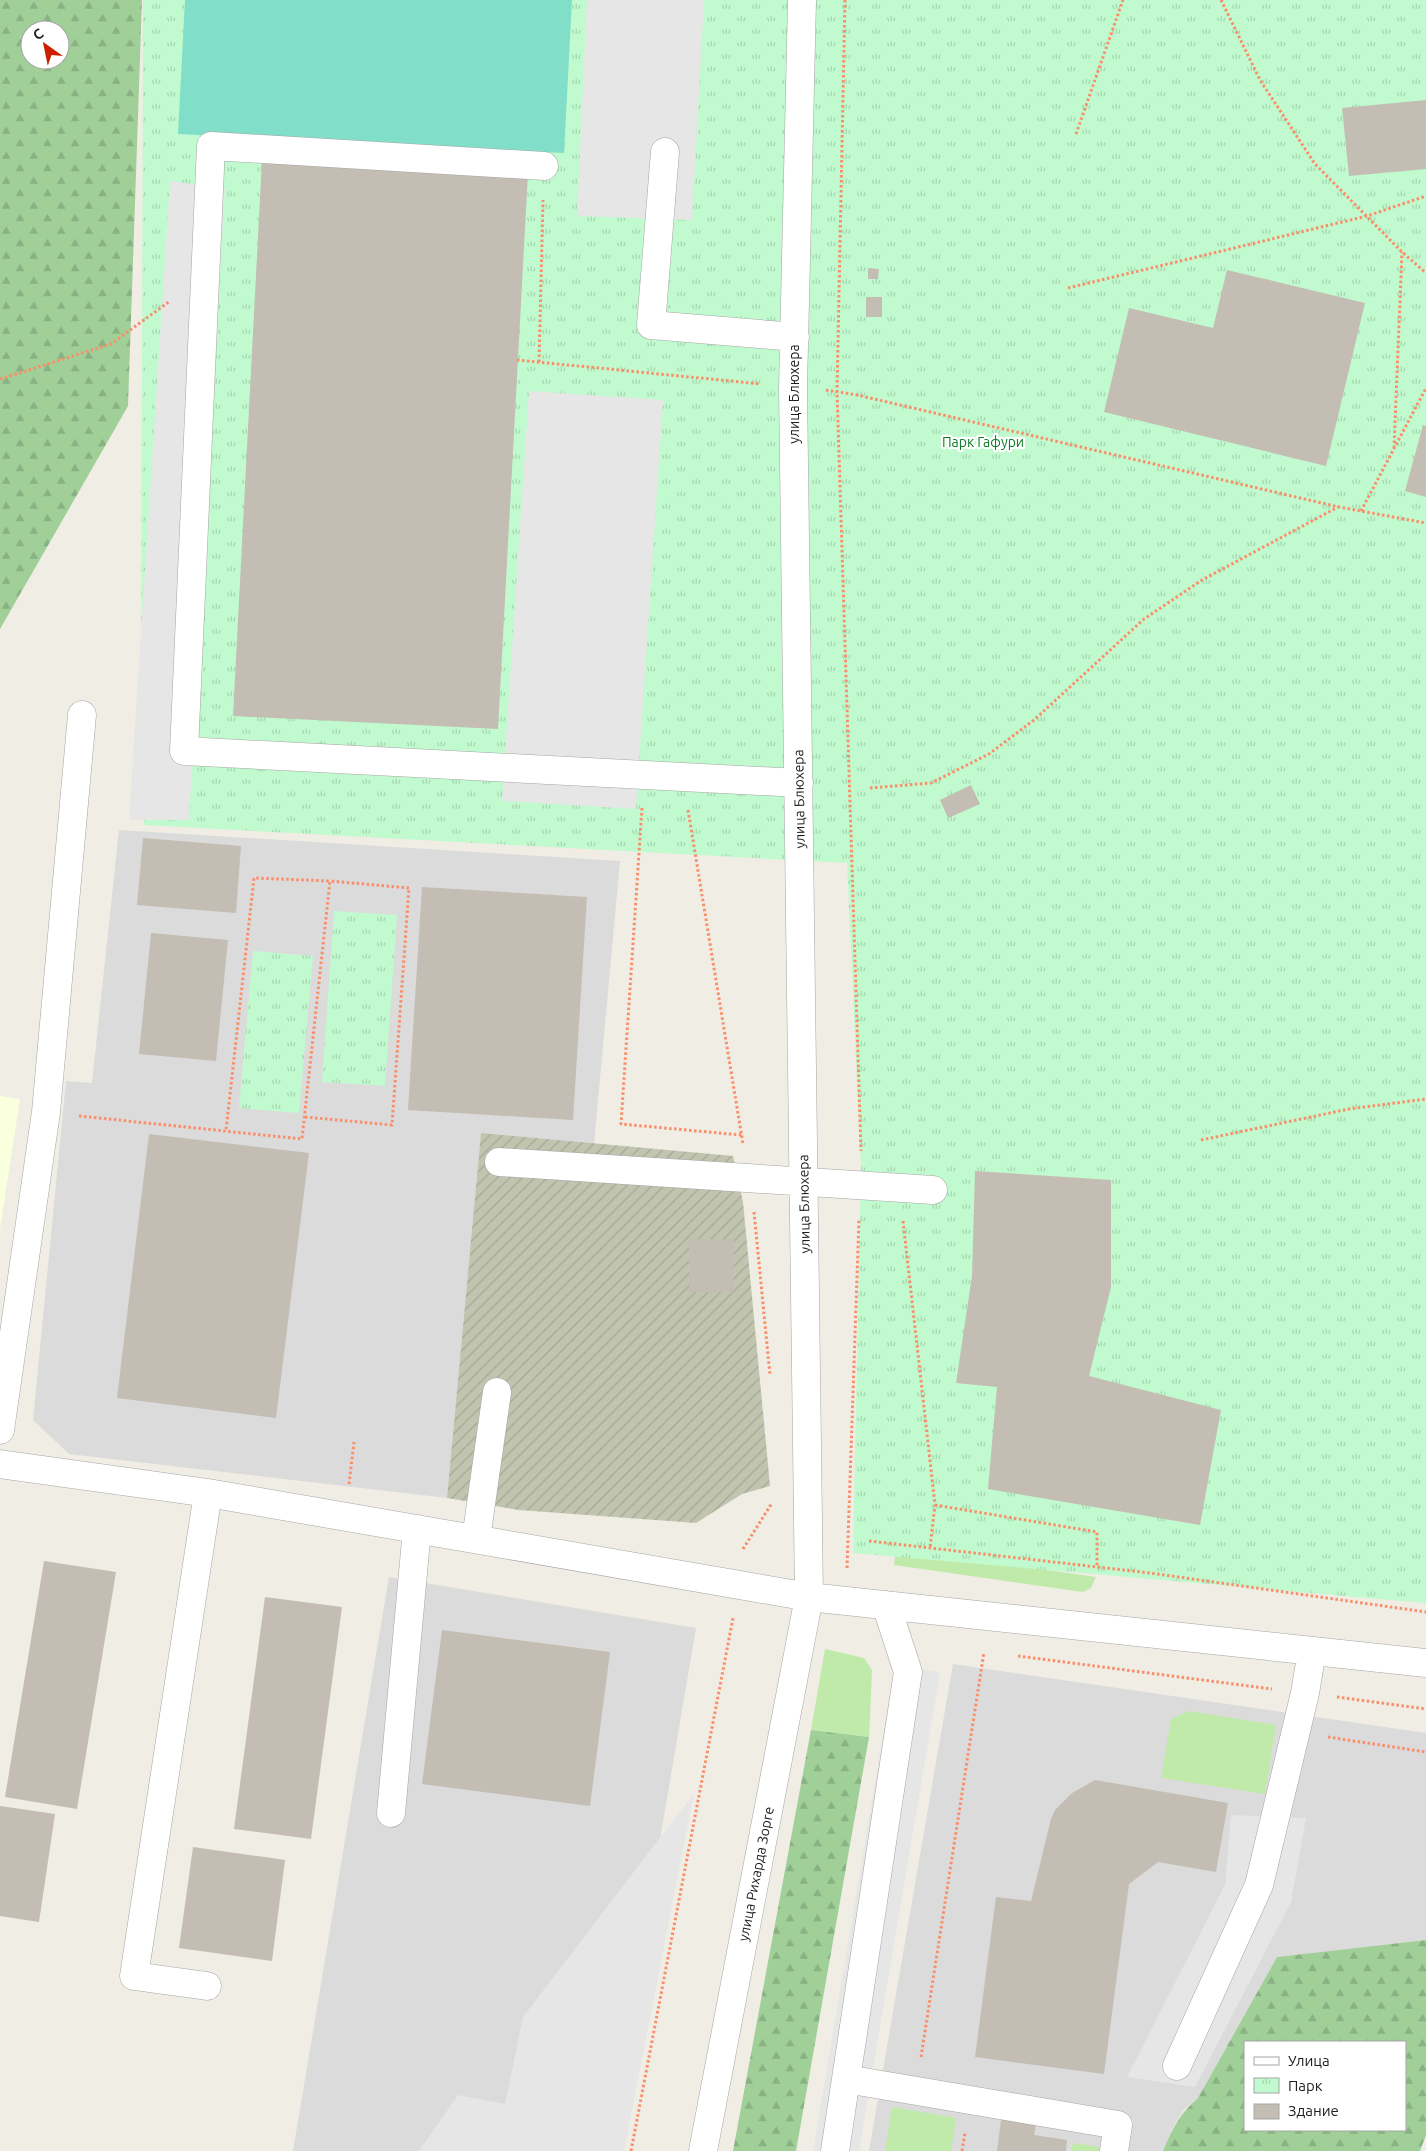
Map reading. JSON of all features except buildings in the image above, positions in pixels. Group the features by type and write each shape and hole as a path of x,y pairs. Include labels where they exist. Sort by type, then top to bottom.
{"street":[{"name":"улица Блюхера","path":"802,0 793,388 809,1597"},
{"path":"544,166 211,146 184,751 799,782"},
{"path":"665,152 651,325 794,337"},
{"path":"0,1430 46,1112 82,715"},
{"path":"499,1162 933,1190"},
{"path":"476,1539 497,1392"},
{"path":"0,1464 208,1492 809,1597 1426,1663"},
{"path":"208,1492 134,1976 208,1986"},
{"path":"392,1813 417,1529"},
{"name":"улица Рихарда Зорге","path":"703,2151 809,1597"},
{"path":"835,2151 908,1672 886,1606"},
{"path":"1177,2066 1259,1885 1305,1693 1312,1651"},
{"path":"846,2079 1118,2125 1114,2151"}],"path":[{"path":"845,0 837,391 861,1166 846,1601"},
{"path":"1076,134 1123,0"},
{"path":"1221,0 1260,80 1315,164 1402,252 1426,273"},
{"path":"539,362 544,166"},
{"path":"1068,288 1367,216 1426,196"},
{"path":"1394,448 1402,252"},
{"path":"0,379 111,344 206,275"},
{"path":"517,360 837,391 1361,511 1426,523"},
{"path":"1361,511 1426,388"},
{"path":"870,788 931,783 989,754 1034,720 1144,619 1202,580 1339,506"},
{"path":"644,775 621,1124 741,1135"},
{"path":"683,777 741,1135 750,1178 771,1382"},
{"path":"226,1131 254,878 330,881 409,888 392,1125 305,1117"},
{"path":"46,1112 302,1139 330,881"},
{"path":"1201,1140 1349,1109 1426,1099"},
{"path":"899,1188 935,1505 930,1548"},
{"path":"743,1549 776,1497"},
{"path":"935,1505 1097,1532 1097,1567"},
{"path":"869,1542 1097,1567 1426,1612"},
{"path":"631,2151 733,1615"},
{"path":"916,2090 983,1651 992,1653"},
{"path":"1012,1655 1426,1709"},
{"path":"1305,1693 1320,1736 1426,1752"}],"shaded area":[{"path":"587,0 704,0 692,220 577,216"},
{"path":"170,181 225,188 189,820 129,820"},
{"path":"529,391 663,400 636,809 502,801"},
{"path":"119,830 620,861 594,1144 481,1134 447,1498 69,1454 33,1420 66,1081 92,1083"},
{"path":"0,1096 20,1099 0,1229"},
{"path":"481,1133 733,1156 743,1202 770,1486 742,1494 696,1523 519,1510 447,1498"},
{"path":"389,1577 696,1628 607,2151 293,2151"},
{"path":"953,1664 1426,1733 1426,1940 1277,1957 1198,2098 1184,2109 1172,2129 1163,2151 869,2151"},
{"path":"895,1665 940,1672 859,2151 813,2151"},
{"path":"694,1793 624,2151 419,2151 458,2095 505,2104 523,2017"},
{"path":"1231,1815 1306,1818 1291,1902 1195,2087 1127,2077 1225,1885"}],"green space":[{"path":"0,0 142,0 128,406 0,629"},
{"name":"Парк Гафури","path":"143,0 1426,0 1426,1603 853,1553 861,1166 847,863 144,825 141,732"},
{"path":"185,0 572,0 564,153 178,134"},
{"path":"334,911 397,915 385,1086 322,1082"},
{"path":"253,951 313,956 299,1113 239,1108"},
{"path":"896,1549 1096,1577 1091,1588 1083,1592 894,1565"},
{"path":"825,1649 864,1658 872,1670 869,1737 811,1730"},
{"path":"1189,1711 1276,1725 1265,1794 1161,1778 1171,1719"},
{"path":"811,1730 869,1737 796,2151 733,2151"},
{"path":"1426,1940 1426,2135 1420,2151 1163,2151 1177,2122 1198,2098 1277,1957"},
{"path":"892,2107 956,2118 951,2151 885,2151"},
{"path":"1073,2143 1106,2148 1106,2151 1071,2151"}]}
